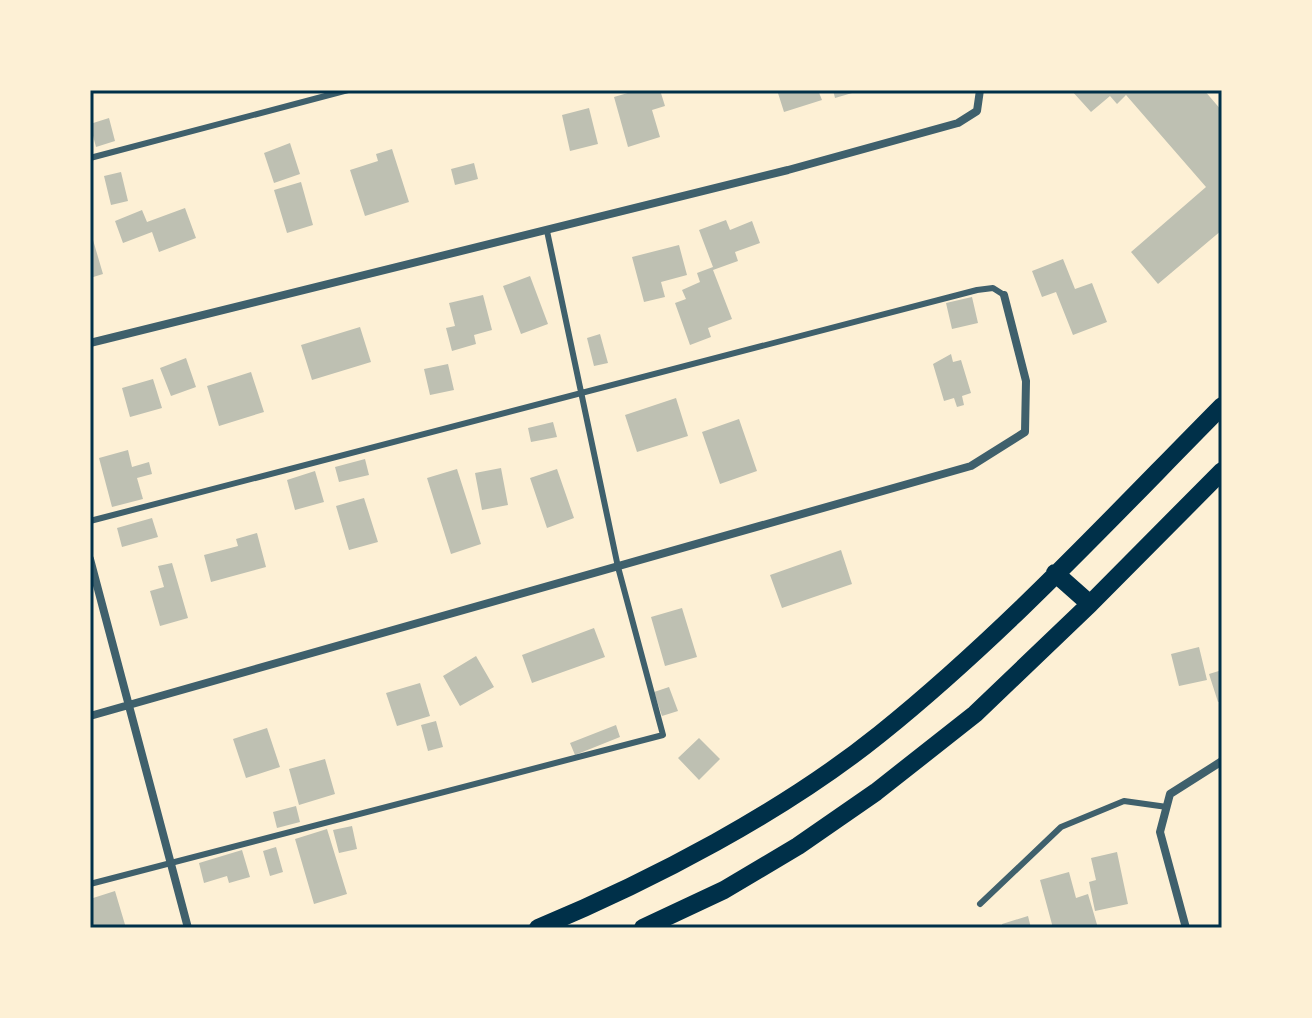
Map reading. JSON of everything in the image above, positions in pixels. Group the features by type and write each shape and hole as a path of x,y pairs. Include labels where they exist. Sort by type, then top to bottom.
{"highway":[{"path":"538,928 727,835 804,788 878,736 971,658 1222,406"},
{"path":"643,928 736,883 798,846 876,792 975,714 1222,471"},
{"path":"1055,573 1090,604"}],"street":[{"path":"90,343 547,231 930,131 958,123 977,111 980,90"},
{"path":"90,716 971,466 1025,432 1026,381 1004,295"},
{"path":"90,559 188,928"},
{"path":"1186,928 1160,832 1170,794 1222,761"}],"lane":[{"path":"90,158 348,90"},
{"path":"90,884 663,735 618,567 547,231"},
{"path":"90,521 977,290 993,288 1004,295"},
{"path":"980,904 1061,827 1124,801 1167,807"}],"building":[{"path":"638,90 660,90 665,106 652,110 660,137 628,147 614,97"},
{"path":"777,90 818,90 822,100 784,112"},
{"path":"833,90 859,90 859,91 835,98"},
{"path":"1071,90 1204,90 1222,111 1222,230 1158,284 1131,252 1206,187 1126,95 1117,104 1110,96 1091,112"},
{"path":"589,108 598,144 570,151 562,115"},
{"path":"109,118 115,141 96,147 90,124"},
{"path":"290,143 300,174 274,183 264,153"},
{"path":"392,149 409,202 365,216 350,170 378,161 376,154"},
{"path":"474,163 478,179 455,185 451,169"},
{"path":"121,172 128,201 111,205 104,176"},
{"path":"301,182 313,225 287,233 274,190"},
{"path":"185,208 196,238 159,252 152,232 123,243 115,221 142,210 147,222"},
{"path":"726,220 730,230 752,221 760,243 735,252 738,261 713,270 732,319 708,328 711,337 690,345 675,303 686,299 682,290 700,282 697,273 713,267 699,230"},
{"path":"93,240 103,274 90,278 90,241"},
{"path":"679,245 687,275 661,282 665,297 644,302 632,257"},
{"path":"1063,259 1075,289 1092,283 1107,322 1073,335 1056,292 1042,297 1032,271"},
{"path":"530,276 548,324 521,334 503,286"},
{"path":"483,295 492,330 474,335 476,344 452,351 446,328 455,326 449,303"},
{"path":"972,297 978,323 952,329 946,303"},
{"path":"360,327 371,362 312,380 301,345"},
{"path":"600,334 608,363 594,366 587,338"},
{"path":"951,354 953,362 961,360 971,393 962,396 964,405 957,407 954,398 944,401 933,364"},
{"path":"186,358 196,387 171,396 160,368"},
{"path":"448,364 454,390 430,395 424,369"},
{"path":"251,372 264,412 219,426 207,386"},
{"path":"153,379 162,408 130,417 122,388"},
{"path":"676,398 688,436 637,452 625,415"},
{"path":"739,419 757,471 720,484 702,432"},
{"path":"553,422 557,437 531,442 528,428"},
{"path":"128,450 132,467 149,462 152,474 137,478 143,499 112,507 99,458"},
{"path":"365,459 369,475 339,482 335,467"},
{"path":"501,468 508,505 482,510 475,473"},
{"path":"457,469 481,544 451,554 427,478"},
{"path":"557,469 574,518 547,528 530,478"},
{"path":"315,471 324,502 295,510 287,480"},
{"path":"364,498 378,542 349,550 336,506"},
{"path":"152,518 158,537 122,547 117,528"},
{"path":"257,533 266,567 211,582 204,555 238,546 236,539"},
{"path":"841,550 852,584 782,608 770,575"},
{"path":"172,563 188,618 160,626 150,591 164,587 158,566"},
{"path":"682,608 697,657 665,666 651,617"},
{"path":"594,628 605,657 532,683 522,655"},
{"path":"1199,647 1207,680 1179,686 1171,654"},
{"path":"476,656 494,687 460,706 443,676"},
{"path":"1222,670 1222,701 1218,702 1209,674"},
{"path":"420,683 430,716 397,726 386,693"},
{"path":"669,687 678,711 662,716 654,692"},
{"path":"436,721 443,747 428,751 421,725"},
{"path":"616,725 620,737 575,755 570,743"},
{"path":"267,728 280,767 246,778 233,739"},
{"path":"699,738 720,759 699,780 678,758"},
{"path":"325,759 335,794 299,805 289,769"},
{"path":"296,806 300,822 277,828 273,812"},
{"path":"352,826 357,849 339,853 333,830"},
{"path":"327,829 347,894 314,904 295,839"},
{"path":"276,847 283,872 270,876 263,851"},
{"path":"242,850 250,877 229,883 227,876 204,883 199,863"},
{"path":"1117,852 1128,904 1095,911 1089,882 1096,880 1091,858"},
{"path":"1069,872 1076,898 1088,894 1098,928 1053,928 1040,880"},
{"path":"115,891 126,928 90,928 90,899"},
{"path":"1028,916 1031,928 1003,928 1002,924"}]}
